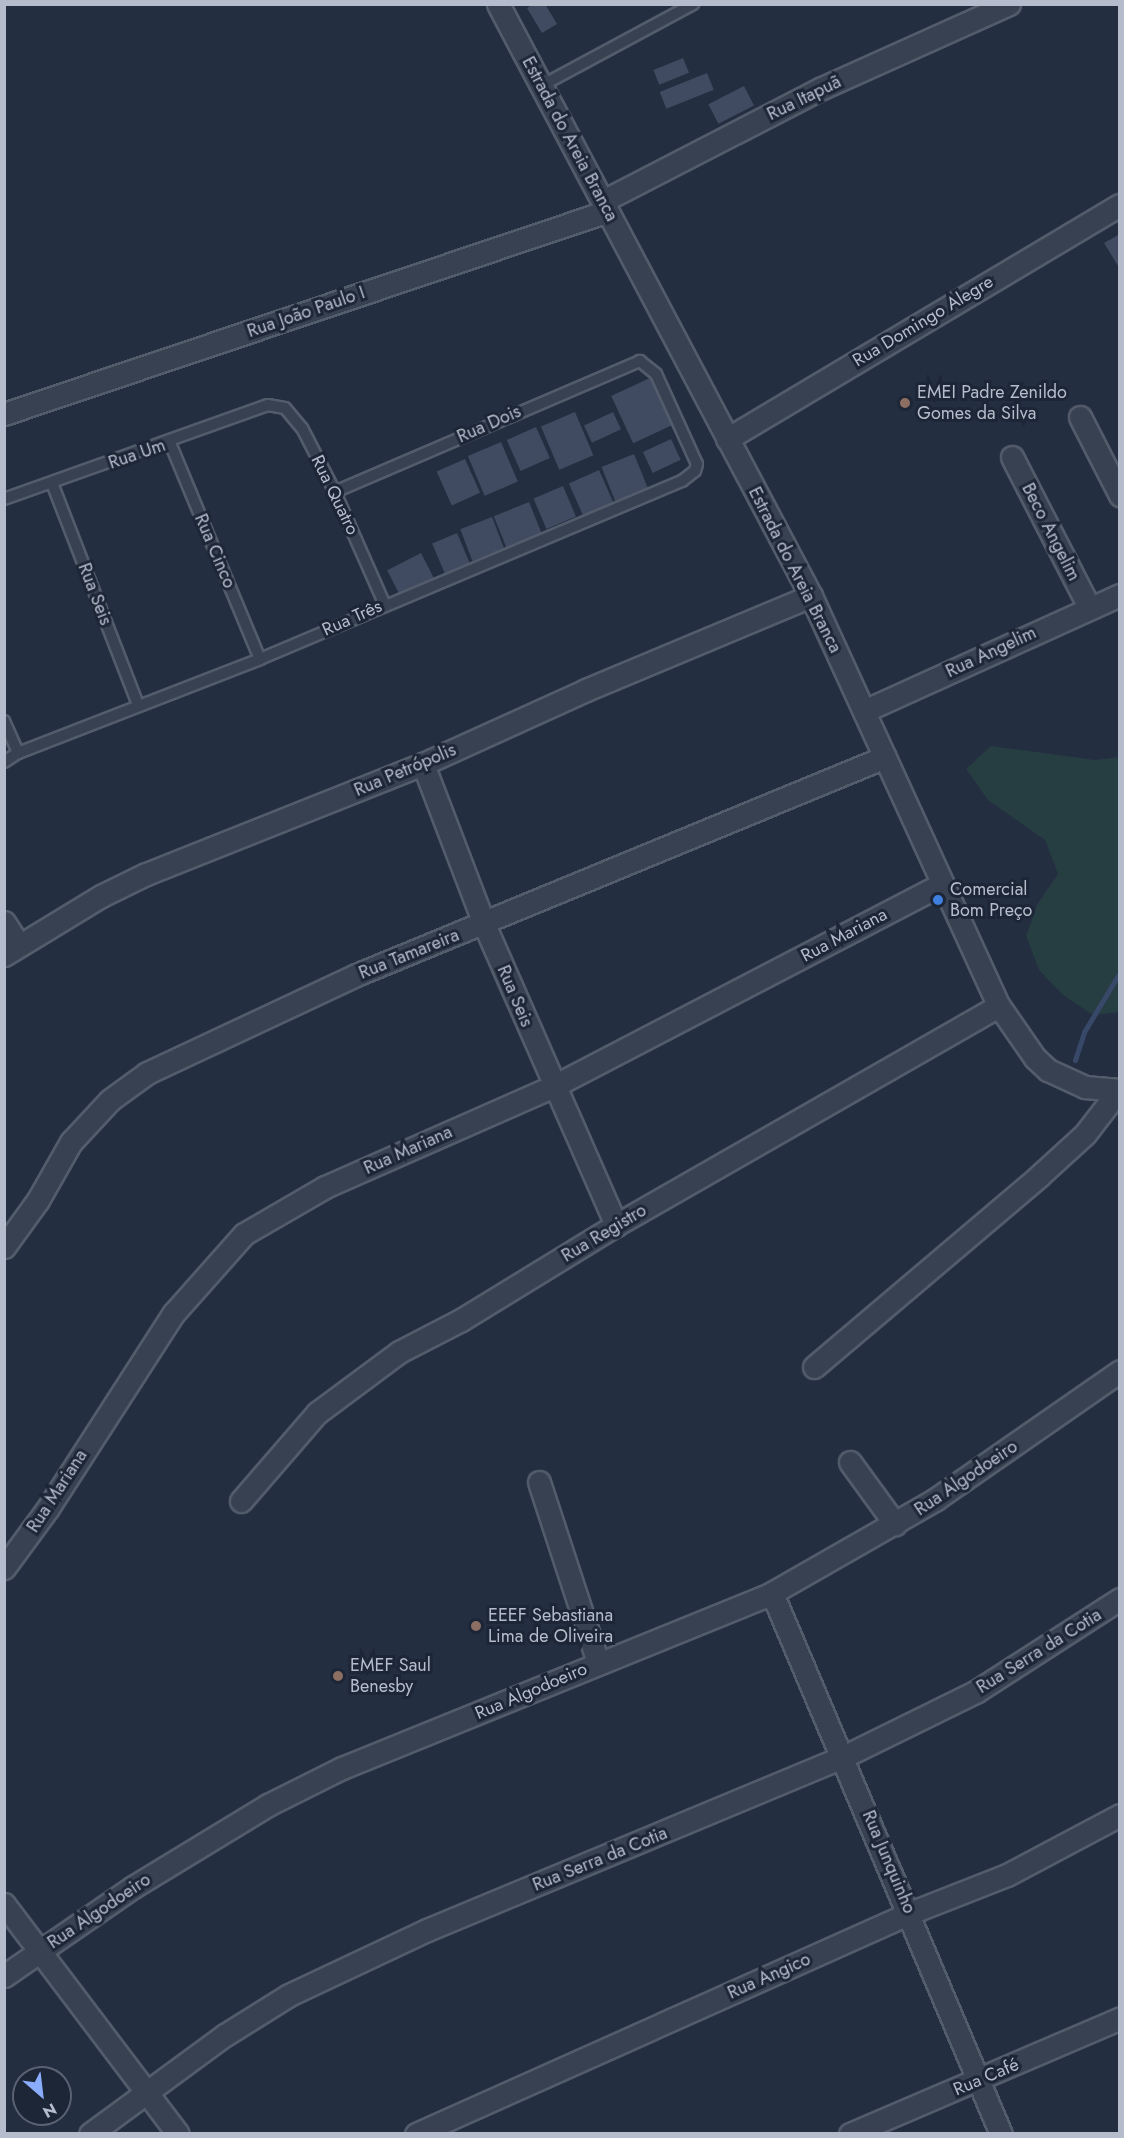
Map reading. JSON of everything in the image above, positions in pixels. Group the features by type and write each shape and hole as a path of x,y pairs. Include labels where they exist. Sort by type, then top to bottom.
{"street":[{"name":"Estrada do Areia Branca","path":"498,4 811,596 999,1006 1035,1058 1048,1070 1085,1087 1119,1090"},
{"name":"Rua Itapuã","path":"606,206 822,88 1009,4"},
{"name":"Rua Domingo Alegre","path":"727,439 1119,205"},
{"name":"Rua João Paulo I","path":"4,414 606,206"},
{"path":"1080,417 1119,495"},
{"name":"Beco Angelim","path":"1012,457 1089,607"},
{"name":"Rua Angelim","path":"864,711 1119,595"},
{"name":"Rua Petrópolis","path":"12,950 147,874 423,764 586,690 811,596"},
{"name":"Rua Tamareira","path":"4,1247 38,1200 71,1142 110,1101 147,1073 273,1011 885,757"},
{"name":"Rua Seis","path":"423,764 484,924 616,1225"},
{"name":"Rua Mariana","path":"4,1568 48,1508 173,1314 244,1234 325,1187 554,1086 942,884"},
{"path":"4,922 12,950"},
{"name":"Rua Registro","path":"241,1502 317,1413 399,1352 461,1320 616,1225 999,1006"},
{"path":"814,1367 1039,1176 1085,1134 1119,1090"},
{"name":"Rua Algodoeiro","path":"4,1976 133,1887 268,1805 342,1768 772,1593 895,1524 1119,1371"},
{"path":"850,1462 895,1524"},
{"path":"539,1482 598,1663"},
{"name":"Rua Junquinho","path":"772,1593 844,1756 1001,2133"},
{"name":"Rua Serra da Cotia","path":"90,2133 225,2035 289,1995 427,1930 844,1756 977,1691 1119,1599"},
{"name":"Rua Angico","path":"416,2133 910,1913 1007,1875 1119,1815"},
{"path":"4,1904 178,2133"},
{"name":"Rua Café","path":"850,2133 978,2082 1119,2018"}],"lane":[{"path":"542,86 693,4"},
{"name":"Rua Dois","path":"335,492 626,363 644,361 660,384 696,459 696,467"},
{"name":"Rua Quatro","path":"268,405 285,408 292,414 335,492 384,603"},
{"name":"Rua Um","path":"4,499 170,443 268,405"},
{"name":"Rua Cinco","path":"170,443 260,659"},
{"name":"Rua Três","path":"4,762 18,753 260,659 384,603 682,481 696,467"},
{"name":"Rua Seis","path":"52,483 138,705"},
{"path":"4,721 18,753"}],"green space":[{"path":"991,746 1095,760 1119,757 1119,1012 1093,1015 1063,995 1039,970 1026,936 1038,903 1058,874 1045,840 988,800 966,769"}],"building":[{"path":"533,4 545,4 557,24 542,33 527,8"},
{"path":"683,58 689,73 659,85 653,70"},
{"path":"707,73 714,90 666,109 660,92"},
{"path":"744,86 754,106 718,124 708,104"},
{"path":"1120,234 1120,269 1104,243"},
{"path":"652,377 674,424 633,443 611,396"},
{"path":"575,412 593,455 559,470 541,426"},
{"path":"613,412 621,429 592,443 584,426"},
{"path":"536,427 550,458 521,471 507,440"},
{"path":"671,439 681,460 653,473 643,452"},
{"path":"501,442 518,482 485,496 468,456"},
{"path":"634,454 648,488 615,501 602,467"},
{"path":"465,459 480,493 452,505 437,472"},
{"path":"599,470 614,503 583,516 569,483"},
{"path":"563,486 576,516 546,529 534,499"},
{"path":"529,502 542,534 507,549 494,516"},
{"path":"492,517 504,549 472,561 460,529"},
{"path":"457,533 470,563 445,574 432,544"},
{"path":"421,553 434,579 400,596 387,570"}],"waterway":[{"path":"1075,1060 1084,1032 1120,972"}],"place":[{"name":"EMEI Padre Zenildo Gomes da Silva","path":"905,403"},
{"name":"Comercial Bom Preço","path":"938,900"},
{"name":"EEEF Sebastiana Lima de Oliveira","path":"476,1626"},
{"name":"EMEF Saul Benesby","path":"338,1676"}]}
